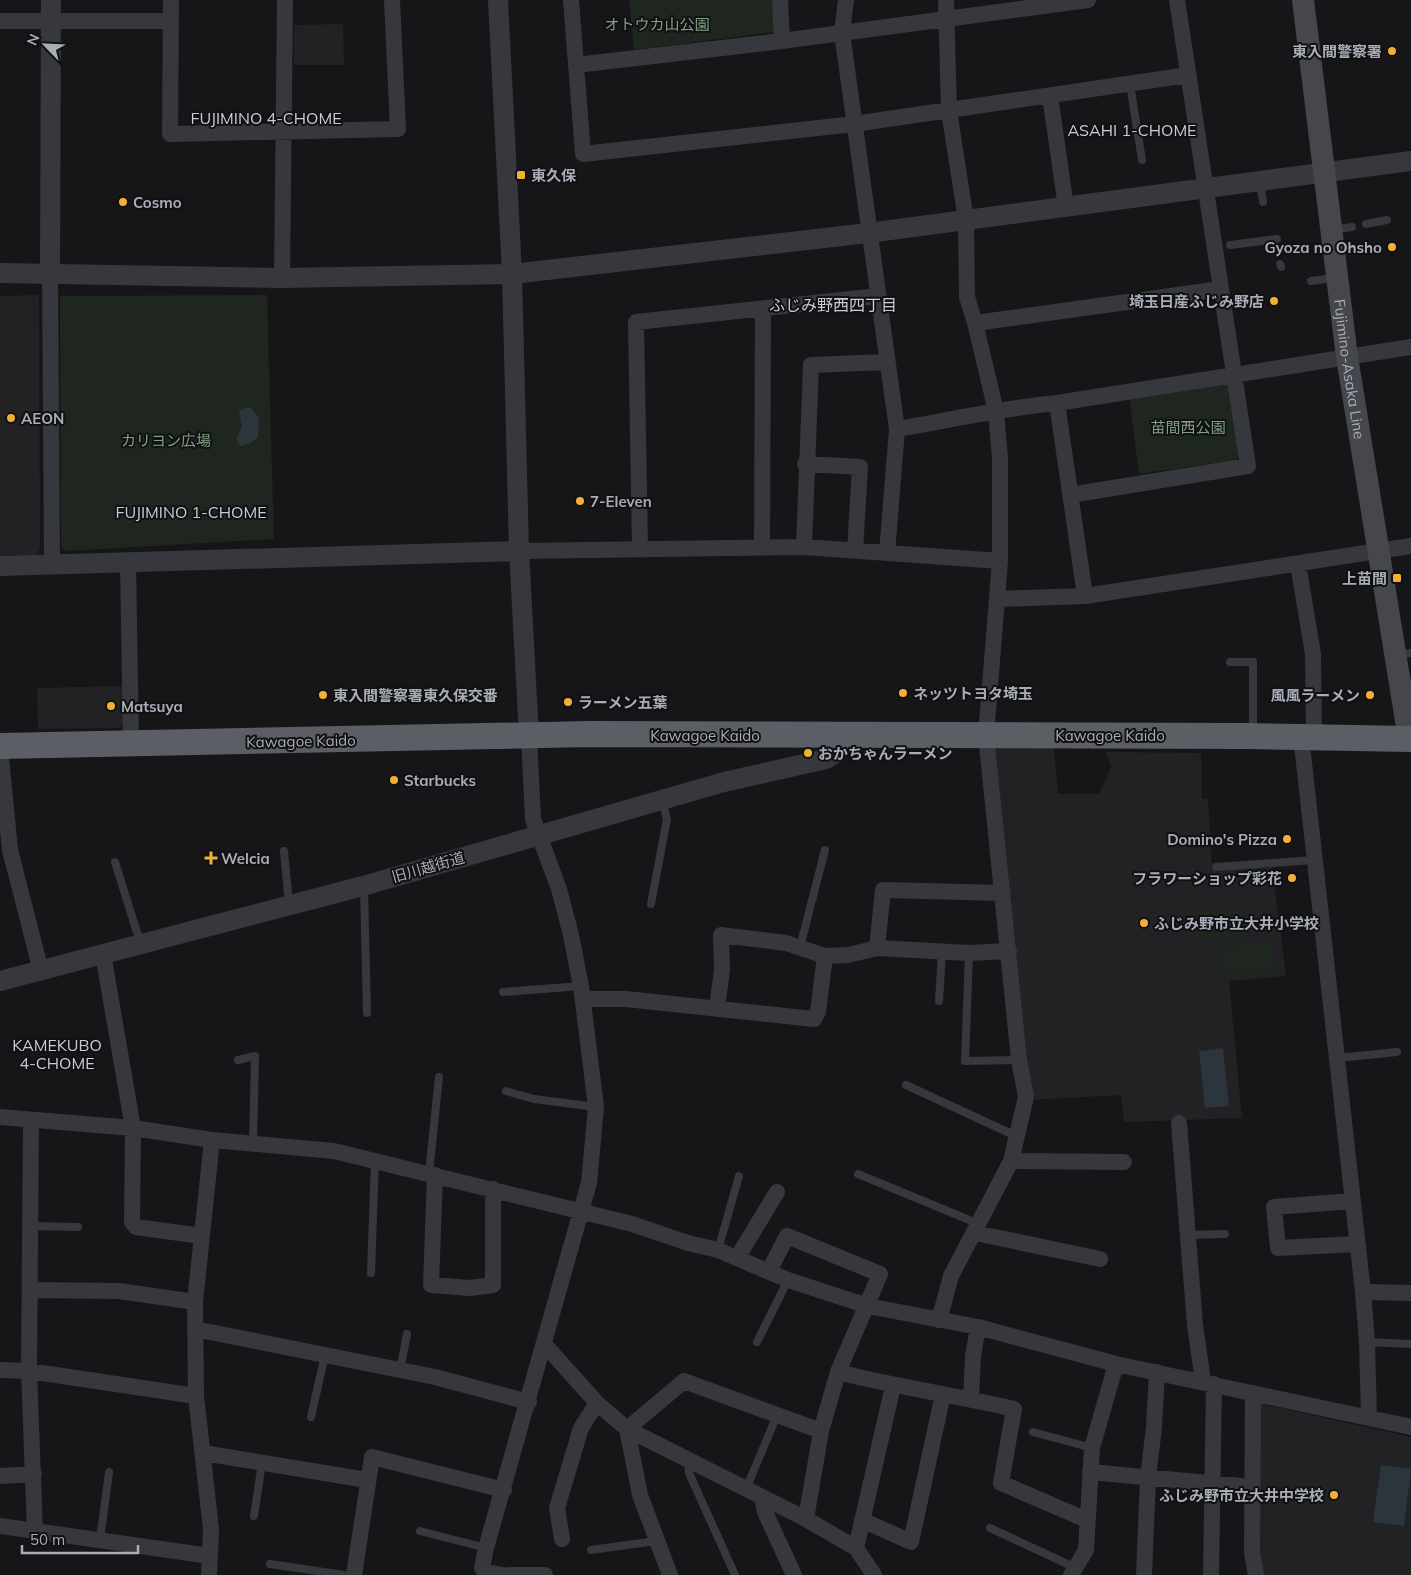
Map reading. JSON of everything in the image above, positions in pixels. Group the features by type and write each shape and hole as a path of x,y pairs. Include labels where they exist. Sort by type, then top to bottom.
{"highway":[{"name":"Kawagoe Kaido","path":"0,746 131,745 599,734 1307,736 1410,743"}],"main road":[{"name":"Fujimino-Asaka Line","path":"1302,0 1323,174 1341,228 1336,278 1346,357 1378,551 1404,654 1410,743"}],"street":[{"path":"50,0 52,564"},
{"path":"171,0 170,134 398,129 392,0"},
{"path":"282,278 285,0"},
{"path":"498,0 512,274 519,551 533,819 559,889 582,992 596,1106 588,1183 545,1345 486,1548 482,1568 502,1575"},
{"path":"571,0 583,154 854,124 1188,75"},
{"path":"780,0 782,41"},
{"path":"846,0 842,33 868,233 897,428 887,553"},
{"path":"939,1320 951,1276 1011,1162 1026,1097 1019,1060 986,735 1000,561 1000,459 996,411 976,323 967,297 966,220 949,111 945,19 946,0"},
{"path":"576,65 782,41 1046,3 1088,0"},
{"path":"1070,495 1248,466 1177,0"},
{"path":"0,21 171,22"},
{"path":"1050,96 1066,207"},
{"path":"0,273 282,278 512,274 868,233 1411,161"},
{"path":"976,323 1221,288"},
{"path":"640,548 636,322 878,296"},
{"path":"762,547 763,309"},
{"path":"897,428 1346,357 1410,350"},
{"path":"804,548 805,464 811,365 887,362"},
{"path":"1057,403 1085,596"},
{"path":"805,464 860,467 855,552"},
{"path":"998,599 1085,596 1411,546"},
{"path":"0,566 519,551 762,547 1000,561"},
{"path":"128,562 131,745"},
{"path":"1298,564 1313,654 1307,736 1314,860 1328,996 1338,1058 1368,1342 1369,1418"},
{"name":"旧川越街道","path":"0,981 364,886 724,782 826,759 837,752 842,736"},
{"path":"0,746 10,850 41,970"},
{"path":"877,948 883,890 1003,893"},
{"path":"718,1008 722,970 721,935 786,943 825,956 848,955 877,948 969,953 1008,951"},
{"path":"103,954 133,1128 133,1226 202,1236"},
{"path":"582,992 626,999 814,1019 818,1012 825,956"},
{"path":"0,1117 133,1128 212,1140 334,1151 581,1211 718,1250 788,1280 868,1306 978,1327 1116,1364 1208,1382 1411,1427"},
{"path":"31,1120 29,1371 35,1532"},
{"path":"1178,1123 1195,1325 1208,1382 1213,1483 1210,1575"},
{"path":"209,1575 211,1529 196,1396 195,1302 212,1140"},
{"path":"1011,1162 1124,1162"},
{"path":"432,1174 431,1286 470,1288 493,1284 493,1189"},
{"path":"737,1258 777,1192"},
{"path":"1352,1201 1274,1207 1278,1248 1357,1244"},
{"path":"977,1229 1100,1259"},
{"path":"769,1271 787,1236 880,1274 868,1306 838,1372 820,1431 806,1519"},
{"path":"30,1290 120,1292 195,1302"},
{"path":"1363,1292 1411,1293"},
{"path":"971,1399 973,1356 978,1327"},
{"path":"195,1330 400,1370 529,1402"},
{"path":"545,1345 597,1403 627,1430 806,1519 856,1548 874,1575"},
{"path":"1073,1571 1086,1550 1092,1448 1116,1364"},
{"path":"0,1370 29,1371 196,1396"},
{"path":"838,1372 892,1386 971,1399 1014,1409 1001,1483 1087,1520"},
{"path":"1144,1575 1148,1478 1154,1427 1157,1372"},
{"path":"627,1430 684,1382 820,1431"},
{"path":"856,1548 892,1386"},
{"path":"1253,1393 1252,1553 1256,1575"},
{"path":"862,1520 911,1542 943,1394"},
{"path":"562,1539 557,1508 581,1428 597,1403"},
{"path":"627,1430 640,1495 670,1575"},
{"path":"203,1453 367,1480"},
{"path":"354,1575 372,1457 504,1490"},
{"path":"1090,1472 1252,1487"},
{"path":"0,1476 34,1474"},
{"path":"762,1497 765,1512 794,1575"},
{"path":"0,1526 210,1556"},
{"path":"508,1575 544,1573 544,1575"}],"lane":[{"path":"1130,84 1142,160"},
{"path":"1260,182 1263,202"},
{"path":"1366,224 1387,220"},
{"path":"1230,245 1277,239"},
{"path":"1311,281 1336,278"},
{"path":"1230,662 1253,662 1253,736"},
{"path":"651,904 666,819 662,800"},
{"path":"800,947 825,850"},
{"path":"284,851 289,906"},
{"path":"1216,867 1314,860"},
{"path":"116,862 141,944"},
{"path":"364,886 367,1013"},
{"path":"939,1001 942,952"},
{"path":"969,953 965,1061 1019,1060"},
{"path":"503,992 582,992"},
{"path":"1338,1058 1397,1052"},
{"path":"238,1060 255,1056 253,1144"},
{"path":"432,1174 439,1077"},
{"path":"906,1085 1016,1136"},
{"path":"506,1091 534,1099 596,1106"},
{"path":"371,1273 374,1161"},
{"path":"858,1174 977,1229"},
{"path":"718,1250 739,1176"},
{"path":"31,1226 78,1227"},
{"path":"1188,1235 1226,1234"},
{"path":"757,1342 788,1280"},
{"path":"400,1370 407,1334"},
{"path":"1368,1342 1411,1344"},
{"path":"312,1417 325,1355"},
{"path":"746,1489 777,1415"},
{"path":"1033,1432 1092,1448"},
{"path":"688,1460 689,1473 735,1575"},
{"path":"254,1516 262,1463"},
{"path":"100,1540 109,1472"},
{"path":"990,1528 1073,1571"},
{"path":"420,1531 486,1548"},
{"path":"591,1550 656,1541"},
{"path":"270,1564 344,1575"}],"shaded area":[{"path":"343,24 344,65 294,65 294,25"},
{"path":"39,295 40,549 36,555 0,556 0,296"},
{"path":"247,407 251,408 259,418 258,437 251,443 240,446 236,439 242,427 239,411"},
{"path":"124,686 124,723 120,728 38,729 37,688"},
{"name":"ふじみ野市立大井小学校","path":"996,748 1054,748 1058,794 1099,794 1111,767 1106,752 1201,753 1202,799 1208,799 1212,870 1272,867 1286,976 1229,981 1242,1118 1124,1122 1121,1095 1030,1100 992,753"},
{"path":"1223,1048 1229,1106 1205,1108 1199,1051"},
{"name":"ふじみ野市立大井中学校","path":"1258,1403 1411,1437 1411,1575 1260,1575"},
{"path":"1381,1465 1411,1469 1404,1526 1373,1522"}],"green space":[{"name":"オトウカ山公園","path":"629,0 775,0 777,23 773,32 634,50"},
{"name":"カリヨン広場","path":"267,295 274,539 66,551 61,547 60,296"},
{"name":"苗間西公園","path":"1224,382 1229,386 1239,455 1236,460 1139,474 1129,396"},
{"path":"1242,909 1244,937 1196,940 1194,912"},
{"path":"1272,943 1273,970 1225,974 1223,946"}],"place":[{"name":"東入間警察署","path":"1392,51"},
{"name":"東久保","path":"521,175"},
{"name":"Cosmo","path":"123,202"},
{"name":"Gyoza no Ohsho","path":"1392,247"},
{"name":"埼玉日産ふじみ野店","path":"1274,301"},
{"name":"AEON","path":"11,418"},
{"name":"7-Eleven","path":"580,501"},
{"name":"上苗間","path":"1397,578"},
{"name":"ネッツトヨタ埼玉","path":"903,693"},
{"name":"東入間警察署東久保交番","path":"323,695"},
{"name":"風風ラーメン","path":"1370,695"},
{"name":"ラーメン五葉","path":"568,702"},
{"name":"Matsuya","path":"111,706"},
{"name":"おかちゃんラーメン","path":"808,753"},
{"name":"Starbucks","path":"394,780"},
{"name":"Domino's Pizza","path":"1287,839"},
{"name":"Welcia","path":"211,858"},
{"name":"フラワーショップ彩花","path":"1292,878"},
{"name":"ふじみ野市立大井小学校","path":"1144,923"},
{"name":"ふじみ野市立大井中学校","path":"1334,1495"}],"district":[{"name":"FUJIMINO 4-CHOME","path":"266,118"},
{"name":"ASAHI 1-CHOME","path":"1132,130"},
{"name":"ふじみ野西四丁目","path":"833,305"},
{"name":"FUJIMINO 1-CHOME","path":"191,512"},
{"name":"KAMEKUBO 4-CHOME","path":"57,1054"}]}
